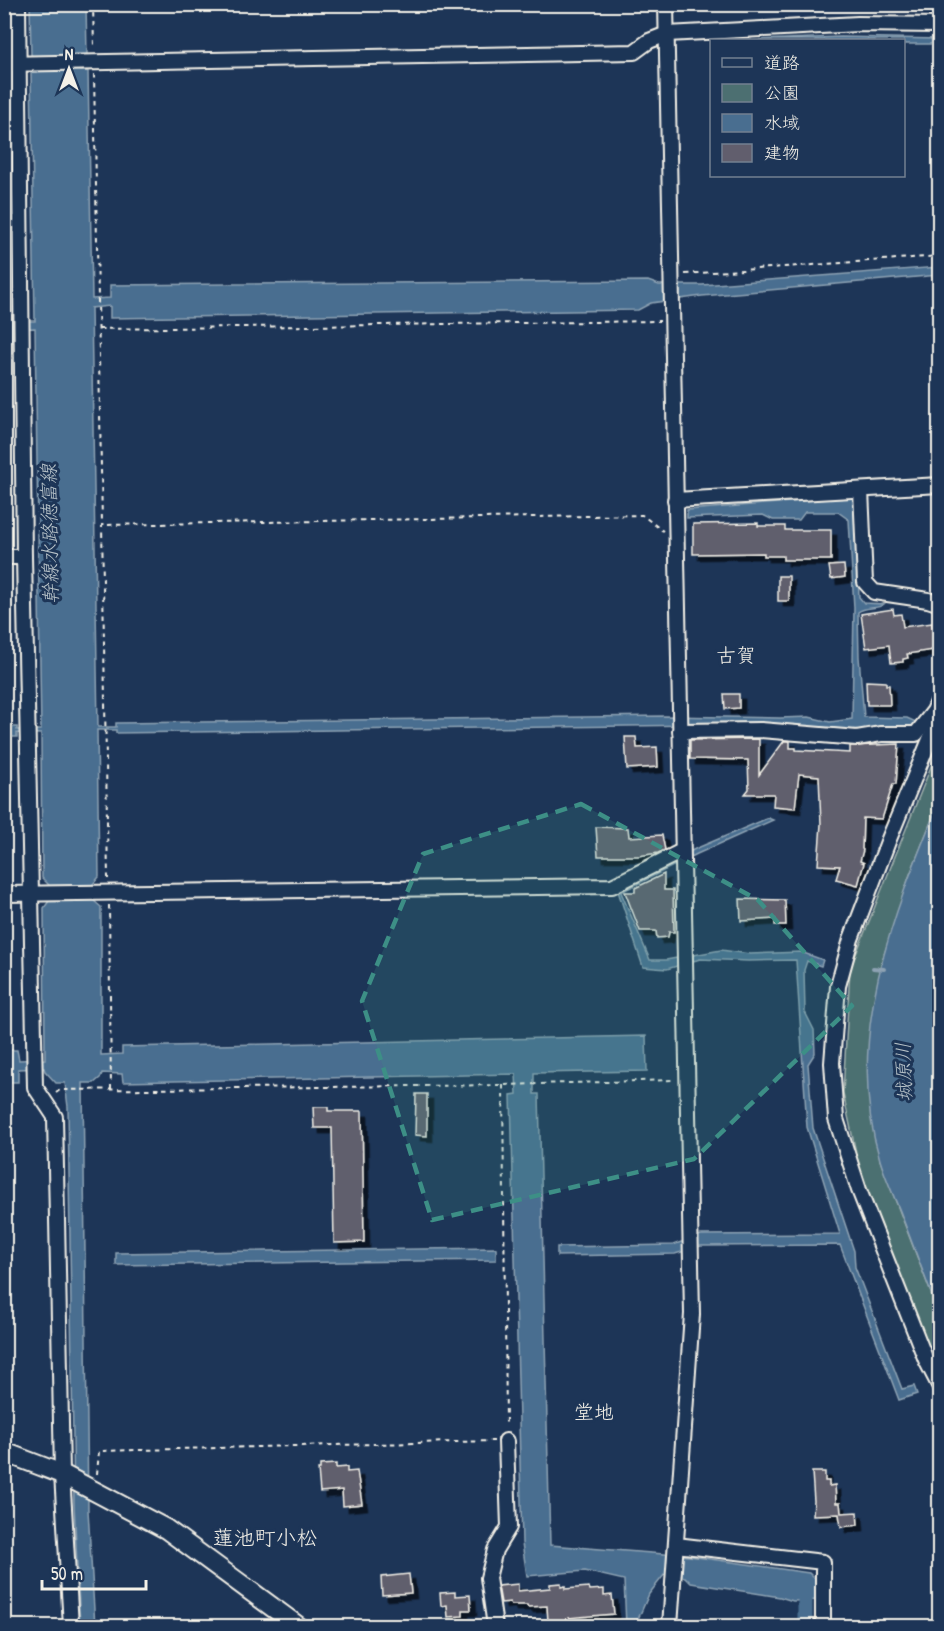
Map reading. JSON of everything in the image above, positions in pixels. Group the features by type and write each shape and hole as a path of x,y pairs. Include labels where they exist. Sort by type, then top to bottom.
{"main road":[{"path":"4,1452 62,1474 166,1529 298,1626"}],"street":[{"path":"18,4 25,63 24,557 37,893 34,1064 35,1087 55,1117 62,1474 71,1626"},
{"path":"666,4 692,1314 670,1626"},
{"path":"4,64 634,52 649,41 666,34 858,24 939,26"},
{"path":"675,500 939,485"},
{"path":"861,490 865,582 874,592 928,600 939,604"},
{"path":"4,558 24,557"},
{"path":"680,729 761,730 857,738 881,734 916,734 934,711 939,697"},
{"path":"939,715 851,939 838,986 832,1063 836,1119 859,1190 939,1388"},
{"path":"4,894 612,886 682,856"},
{"path":"495,1626 488,1578 495,1550 509,1527 506,1441"},
{"path":"676,1549 823,1562 824,1626"}],"path":[{"path":"93,4 90,62 99,329 103,892 111,1089"},
{"path":"670,279 939,256"},
{"path":"99,329 671,321"},
{"path":"102,525 642,515 662,531 675,532"},
{"path":"60,1090 503,1085 688,1080"},
{"path":"92,1491 97,1474 99,1451 506,1441 503,1085"}],"highlighted area":[{"path":"581,804 758,900 852,1006 694,1159 432,1220 362,1001 423,854"}],"green space":[{"path":"936,754 939,755 939,802 909,877 882,961 870,1030 880,1160 939,1314 939,1371 860,1171 843,1093 850,969"}],"water":[{"name":"幹線水路徳富線","path":"30,5 86,5 87,55 80,56 80,71 88,71 92,299 110,298 110,285 648,281 659,285 702,285 939,267 939,275 702,296 651,303 638,310 110,318 110,306 91,308 98,727 116,727 116,723 665,716 809,717 830,722 852,719 854,608 849,520 838,512 805,512 799,520 773,520 763,515 687,518 687,510 855,497 859,597 864,603 884,604 858,612 864,717 907,718 918,723 912,730 859,732 773,724 116,733 116,730 97,730 99,877 93,884 94,901 101,907 101,1055 122,1054 122,1047 646,1036 647,1071 534,1073 534,1094 539,1094 550,1545 689,1556 809,1573 818,1582 818,1600 793,1601 691,1583 685,1577 664,1575 649,1594 635,1626 626,1626 624,1580 585,1571 527,1576 522,1543 511,1095 517,1094 516,1074 123,1082 122,1074 102,1073 94,1083 83,1083 88,1510 95,1626 80,1626 74,1504 68,1107 65,1083 56,1083 44,1068 18,1069 18,1082 4,1082 5,1050 17,1050 19,1060 45,1059 44,908 49,901 49,885 42,878 41,734 17,733 17,737 5,737 4,727 17,727 17,730 41,730 35,328 14,329 14,342 4,342 5,307 14,307 14,321 35,321 31,72 37,72 36,57 31,55"},
{"path":"841,37 939,39 939,44 905,44 905,39 786,39"},
{"name":"城原川","path":"939,802 940,1026 937,1037 940,1077 939,1314 880,1160 870,1114 867,1068 870,1023 878,977 890,932"},
{"path":"768,818 773,820 697,854 621,892 650,960 666,960 721,950 750,954 801,952 823,960 821,966 807,961 804,970 805,1012 814,1030 815,1053 808,1064 813,1128 854,1251 855,1267 902,1389 914,1386 917,1394 899,1400 840,1245 701,1246 675,1254 557,1256 557,1247 673,1245 701,1235 840,1234 807,1127 796,960 700,959 667,969 643,967 618,891 695,849"},
{"path":"496,1248 496,1260 116,1265 116,1253"}],"building":[{"path":"758,523 758,526 785,526 785,530 831,530 831,560 783,560 783,556 764,556 764,553 693,554 693,524"},
{"path":"844,565 845,577 831,579 829,566"},
{"path":"778,576 789,576 789,601 778,601"},
{"path":"893,609 894,615 901,614 903,627 932,623 933,627 939,626 939,649 907,654 908,658 903,659 903,662 891,663 889,645 866,648 861,614"},
{"path":"866,681 886,682 886,685 889,685 890,705 867,705"},
{"path":"724,694 739,694 739,708 725,709"},
{"path":"625,737 636,737 637,748 657,747 658,767 627,769"},
{"path":"759,739 759,775 784,741 790,741 790,748 796,748 796,750 850,753 850,746 899,744 896,784 893,784 882,819 863,818 863,850 860,861 864,863 858,885 836,879 840,866 818,865 821,824 819,776 799,774 795,808 773,806 774,794 745,794 749,789 748,760 690,759 690,740"},
{"path":"596,827 628,828 629,837 662,835 665,850 638,856 598,856"},
{"path":"664,874 664,890 673,890 674,932 669,932 668,937 657,938 656,931 640,931 625,892 635,892 635,888"},
{"path":"740,899 785,900 786,925 775,925 775,919 741,921"},
{"path":"416,1094 427,1094 427,1136 415,1135"},
{"path":"313,1107 328,1107 328,1111 362,1111 364,1242 334,1243 332,1128 314,1128"},
{"path":"336,1464 336,1468 347,1467 347,1472 357,1471 362,1504 343,1506 342,1490 320,1492 318,1469 320,1465"},
{"path":"812,1472 825,1472 825,1481 829,1481 829,1486 835,1485 836,1503 840,1503 841,1513 857,1512 858,1525 841,1527 839,1514 813,1515"},
{"path":"409,1574 411,1593 382,1595 381,1577"},
{"path":"561,1583 561,1587 565,1586 565,1589 589,1587 590,1590 604,1589 604,1596 612,1595 614,1614 548,1622 547,1606 528,1607 527,1605 511,1605 510,1602 501,1603 498,1586 518,1584 518,1591 550,1588 550,1584"},
{"path":"455,1592 455,1596 470,1595 471,1610 463,1610 463,1616 448,1617 447,1605 441,1606 440,1593"}],"waterway":[{"path":"873,968 884,969"},
{"path":"800,1585 805,1586 805,1626"}],"district":[{"name":"古賀","path":"736,654"},
{"name":"堂地","path":"594,1411"},
{"name":"蓮池町小松","path":"265,1537"}]}
